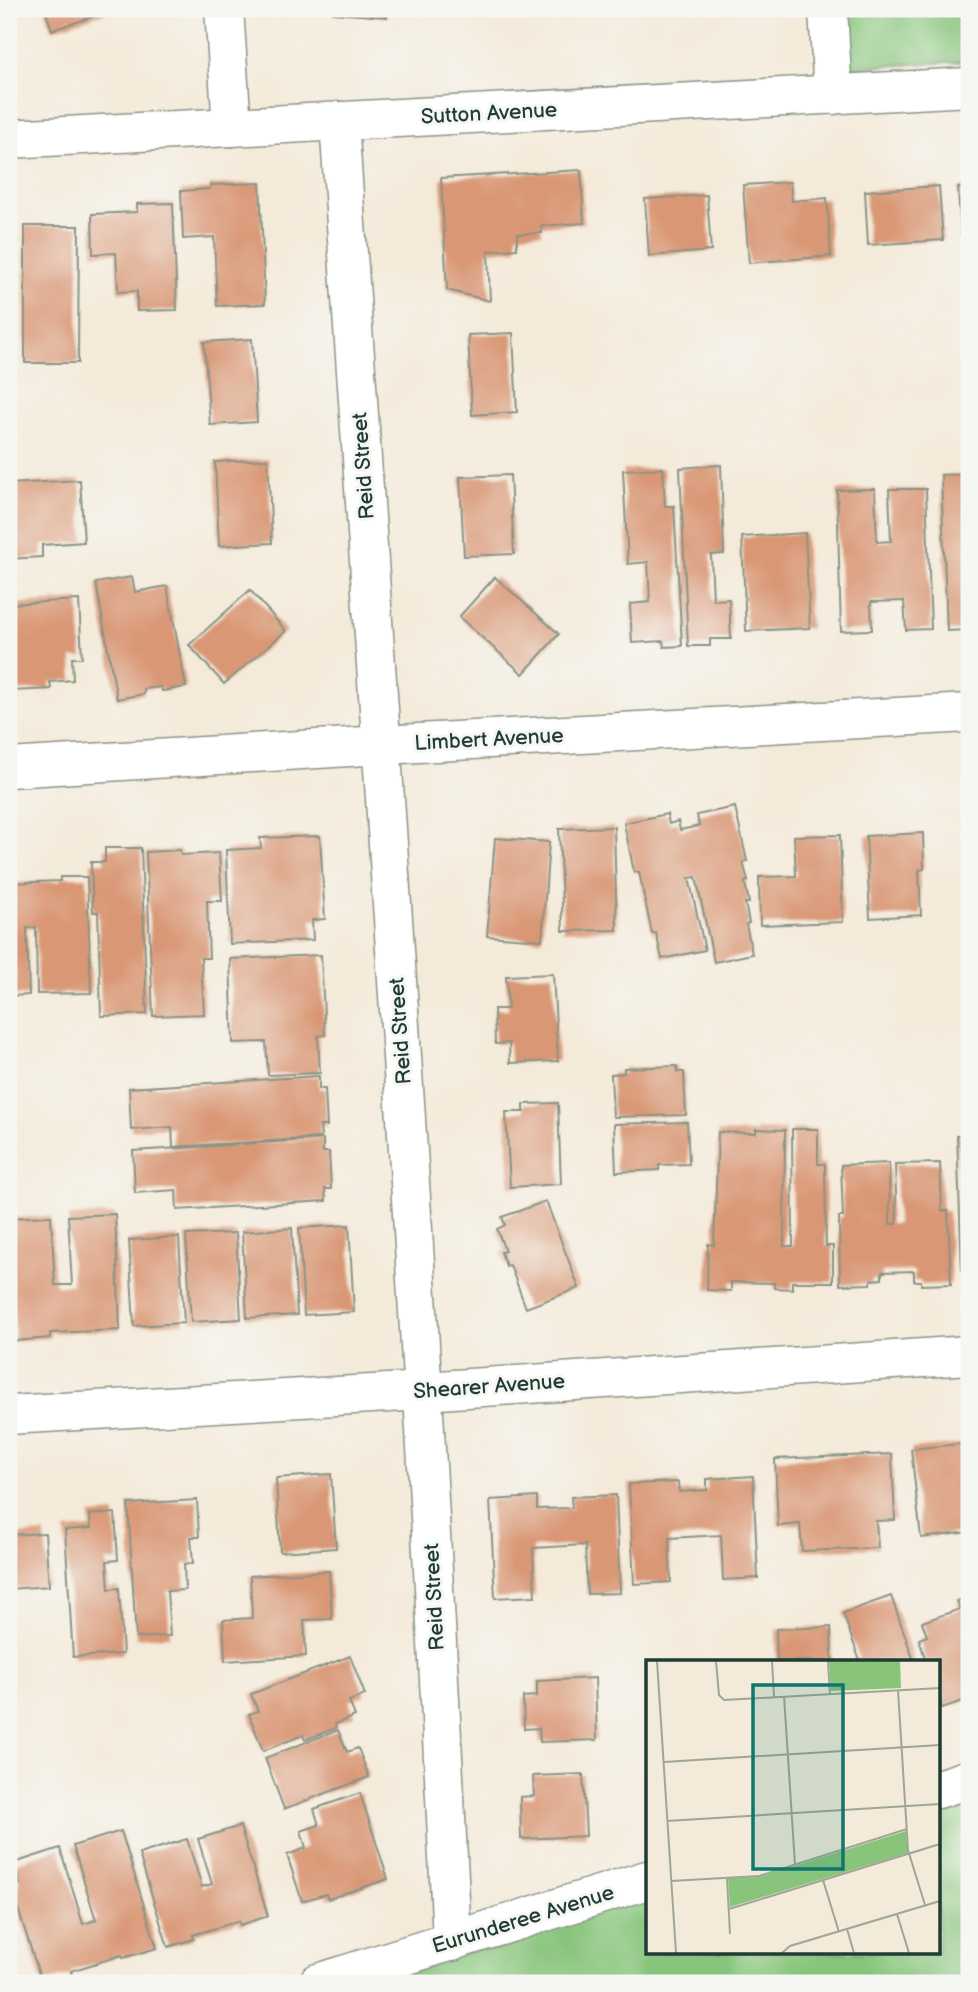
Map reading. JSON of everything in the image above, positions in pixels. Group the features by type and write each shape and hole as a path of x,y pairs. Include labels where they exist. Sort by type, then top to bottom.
{"street":[{"path":"224,9 232,127"},
{"path":"828,9 833,95"},
{"name":"Sutton Avenue","path":"9,139 969,88"},
{"name":"Reid Street","path":"339,121 423,1391 452,1942"},
{"name":"Limbert Avenue","path":"9,768 969,713"},
{"name":"Shearer Avenue","path":"9,1415 969,1355"},
{"path":"940,1788 969,1779"},
{"name":"Eurunderee Avenue","path":"318,1983 646,1880"}],"green space":[{"path":"840,9 969,9 969,61 843,68"},
{"path":"969,1792 969,1983 371,1983 646,1895 646,1954 940,1954 940,1801"}],"building":[{"path":"45,9 117,9 52,30"},
{"path":"333,9 409,9 409,13 386,12 387,17 333,13"},
{"path":"581,170 584,223 541,226 542,233 517,234 517,249 488,251 490,301 447,290 441,178"},
{"path":"790,182 792,201 827,198 831,256 749,263 743,185"},
{"path":"260,183 265,304 217,306 214,237 183,239 181,191 210,189 210,185"},
{"path":"939,186 943,240 868,245 865,191"},
{"path":"969,187 969,235 961,235 958,188"},
{"path":"707,195 711,251 649,256 645,199"},
{"path":"173,203 177,310 137,311 137,291 118,292 116,253 93,254 92,214 137,212 137,204"},
{"path":"25,226 79,226 78,363 25,363"},
{"path":"9,230 13,230 15,372 9,372"},
{"path":"513,333 517,412 472,415 468,335"},
{"path":"252,339 257,422 210,425 204,342"},
{"path":"268,459 272,543 219,546 215,462"},
{"path":"721,465 724,554 711,555 713,600 729,599 731,639 710,639 710,646 688,646 680,468"},
{"path":"663,468 665,506 674,506 682,646 664,647 663,641 632,643 630,604 650,602 648,562 628,564 623,470"},
{"path":"969,474 969,630 947,631 941,475"},
{"path":"510,475 514,554 464,556 460,477"},
{"path":"80,480 84,542 42,545 42,557 9,559 9,484"},
{"path":"875,489 877,542 891,541 889,489 926,489 931,629 906,630 904,601 871,602 872,630 841,631 837,490"},
{"path":"805,533 810,628 746,631 742,537"},
{"path":"132,577 135,592 167,586 186,687 162,691 161,687 144,689 144,694 117,699 96,583"},
{"path":"495,577 559,634 523,674 459,617"},
{"path":"250,590 286,631 224,684 189,645"},
{"path":"79,600 82,658 72,658 73,680 50,682 51,689 12,691 9,604"},
{"path":"735,807 747,861 743,862 748,881 745,882 749,903 745,903 749,923 746,924 752,954 714,962 696,877 689,878 705,950 662,959 656,933 652,934 639,872 634,872 624,823 667,814 669,824 678,821 680,830 699,826 697,815"},
{"path":"965,814 969,814 969,856 967,856"},
{"path":"614,827 617,930 563,931 559,829"},
{"path":"923,833 924,869 919,870 921,915 870,918 866,836"},
{"path":"840,835 843,922 760,925 759,877 796,876 794,836"},
{"path":"320,836 325,919 312,920 313,940 230,944 226,850 261,848 260,838"},
{"path":"495,838 549,842 542,940 487,936"},
{"path":"105,848 141,848 147,1014 101,1016 98,912 93,912 91,862 105,862"},
{"path":"180,850 181,855 219,853 222,901 207,901 209,958 201,958 204,1014 153,1016 146,852"},
{"path":"60,877 87,877 91,993 37,994 36,927 27,928 29,995 9,996 9,883 60,881"},
{"path":"321,955 325,1035 318,1036 320,1073 268,1075 266,1042 233,1043 230,959"},
{"path":"553,974 558,1061 510,1063 509,1043 495,1044 494,1009 508,1009 506,976"},
{"path":"677,1066 677,1072 684,1072 686,1115 613,1117 611,1074 624,1073 624,1068"},
{"path":"319,1076 319,1089 325,1089 327,1126 320,1126 321,1138 173,1147 172,1127 131,1130 129,1088"},
{"path":"558,1103 561,1184 510,1187 506,1112 524,1112 524,1104"},
{"path":"687,1122 689,1164 659,1165 659,1170 616,1172 614,1124"},
{"path":"756,1129 785,1130 784,1246 793,1246 792,1129 818,1129 818,1164 825,1164 826,1246 833,1246 833,1282 792,1282 792,1289 774,1288 774,1283 731,1282 731,1291 707,1290 708,1244 714,1245 718,1132 756,1133"},
{"path":"957,1135 969,1135 969,1270 962,1271"},
{"path":"323,1139 323,1152 329,1152 331,1189 325,1189 326,1201 177,1210 176,1190 135,1193 133,1151"},
{"path":"889,1163 890,1224 897,1224 895,1164 940,1163 942,1211 948,1211 951,1284 921,1285 921,1281 914,1281 914,1271 882,1272 882,1279 871,1280 871,1284 840,1285 839,1217 843,1217 841,1165"},
{"path":"546,1201 579,1288 526,1308 510,1265 506,1266 501,1252 505,1251 497,1229 505,1225 502,1217"},
{"path":"115,1214 120,1330 50,1333 50,1338 15,1341 9,1218 51,1216 55,1285 72,1285 68,1216"},
{"path":"349,1225 354,1312 304,1315 299,1228"},
{"path":"292,1228 297,1315 247,1318 242,1232"},
{"path":"236,1233 241,1319 191,1322 186,1235"},
{"path":"179,1237 184,1323 134,1326 129,1240"},
{"path":"969,1443 969,1532 921,1538 911,1449"},
{"path":"892,1454 895,1520 876,1521 878,1548 802,1551 800,1524 778,1526 775,1459"},
{"path":"331,1474 336,1548 280,1552 276,1478"},
{"path":"753,1476 758,1578 723,1580 721,1535 669,1538 671,1582 634,1584 629,1484 678,1482 679,1492 707,1490 707,1479"},
{"path":"616,1495 620,1593 587,1594 585,1545 533,1548 535,1596 495,1598 490,1500 537,1497 537,1509 572,1508 571,1497"},
{"path":"197,1500 199,1537 191,1537 193,1563 184,1564 185,1590 167,1591 170,1636 136,1638 128,1504"},
{"path":"115,1513 118,1560 107,1561 109,1589 119,1588 123,1654 73,1657 65,1530 91,1528 90,1515"},
{"path":"45,1533 49,1586 9,1589 9,1535"},
{"path":"329,1571 332,1619 304,1620 306,1656 225,1661 223,1620 252,1618 250,1576"},
{"path":"891,1596 914,1660 860,1660 843,1613"},
{"path":"969,1596 969,1699 942,1708 940,1660 926,1660 919,1639 927,1636 922,1622 960,1609 957,1601"},
{"path":"831,1627 832,1660 777,1660 776,1629"},
{"path":"350,1656 365,1695 349,1701 355,1716 335,1724 336,1728 305,1740 303,1735 263,1751 249,1714 258,1711 251,1694"},
{"path":"595,1678 597,1740 540,1742 539,1728 524,1729 523,1697 537,1696 537,1681"},
{"path":"338,1730 347,1752 358,1748 369,1777 284,1809 265,1758"},
{"path":"583,1774 586,1836 521,1839 520,1797 534,1796 533,1776"},
{"path":"360,1793 388,1879 328,1899 326,1894 302,1901 287,1855 306,1848 301,1831 319,1825 314,1809"},
{"path":"240,1826 268,1916 240,1925 239,1921 193,1935 194,1939 168,1947 139,1854 187,1839 202,1887 212,1884 198,1839"},
{"path":"121,1831 157,1948 123,1958 122,1955 71,1971 72,1975 42,1983 11,1887 20,1884 14,1863 60,1848 83,1924 96,1920 73,1846"}]}
